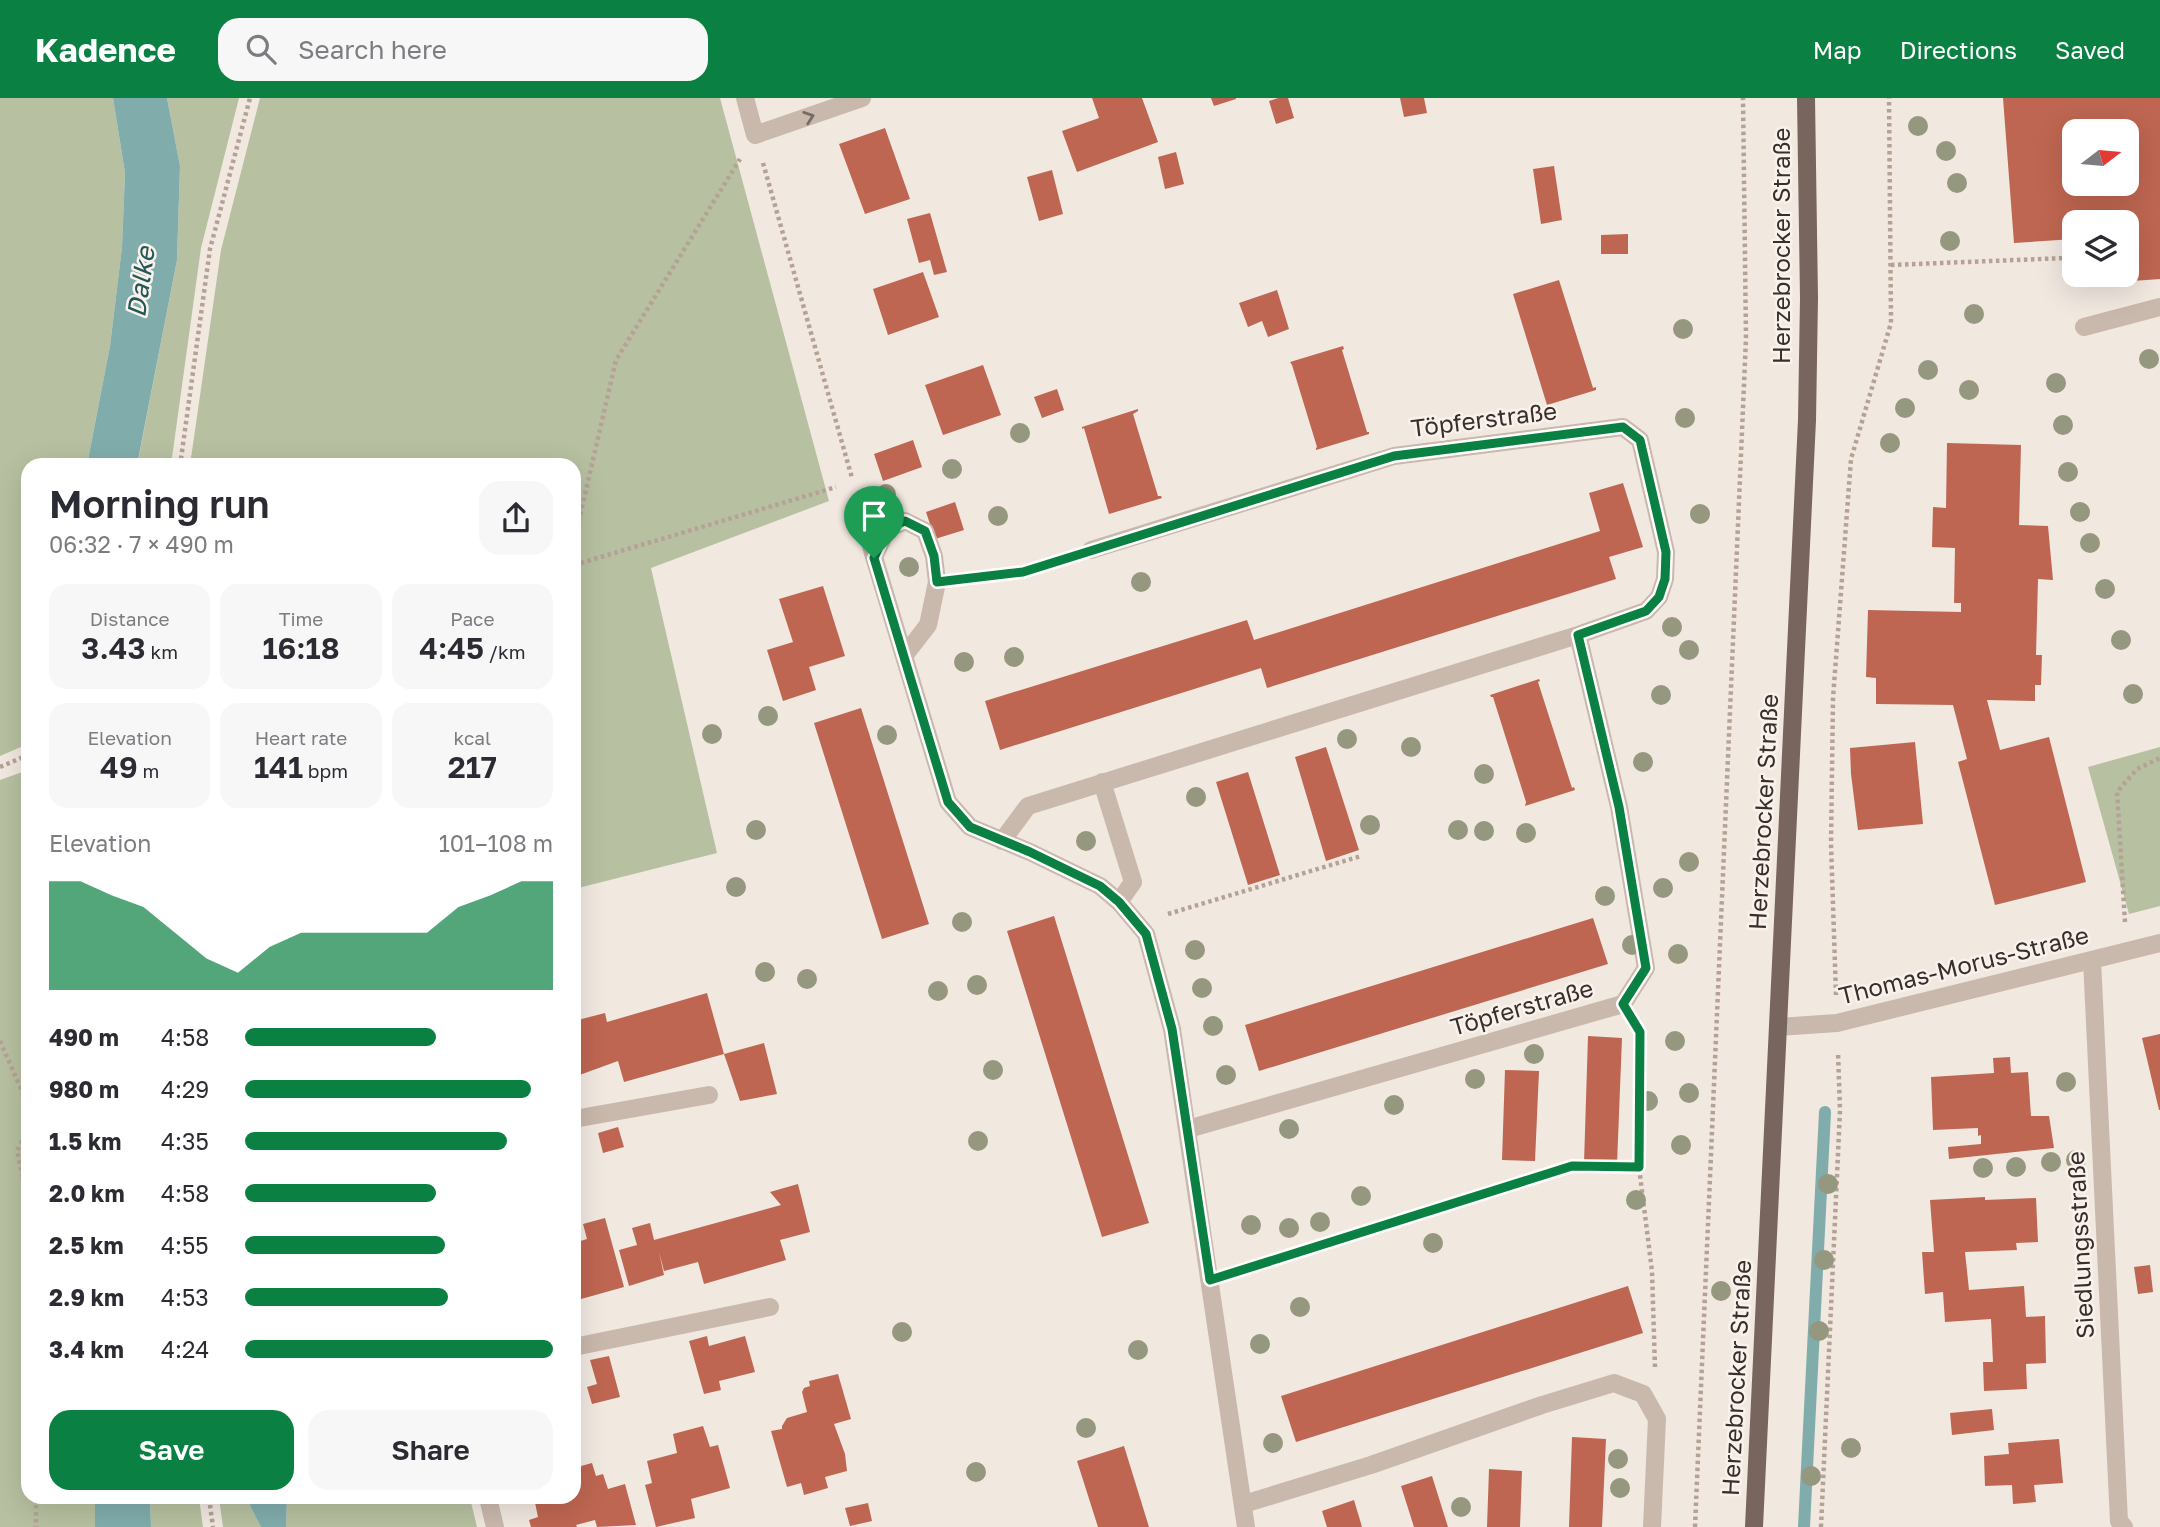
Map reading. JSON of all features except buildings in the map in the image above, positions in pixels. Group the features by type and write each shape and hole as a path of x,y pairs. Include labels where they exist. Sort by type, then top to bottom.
{"main road":[{"name":"Herzebrocker Straße","path":"1754,1527 1807,419 1809,298 1806,98"}],"street":[{"path":"745,98 755,135 862,98"},
{"path":"2084,327 2160,307"},
{"name":"Töpferstraße","path":"1002,841 1028,806 1578,635 1646,611 1659,597 1665,579 1666,552 1640,440 1623,427 1394,456 1091,550"},
{"path":"860,504 948,802 970,827 1100,886 1119,902 1146,934 1169,1018 1188,1129 1246,1527"},
{"path":"874,558 887,529 905,521 925,531 934,556 937,582 928,625 904,656"},
{"name":"Töpferstraße","path":"1188,1129 1623,1004 1646,968 1619,807 1578,635"},
{"path":"1102,782 1133,882 1119,902"},
{"name":"Thomas-Morus-Straße","path":"1778,1027 1837,1023 2160,943"},
{"name":"Siedlungsstraße","path":"2092,960 2119,1521 2124,1527"},
{"path":"581,1118 709,1095"},
{"path":"581,1346 770,1307"},
{"path":"1244,1504 1371,1465 1542,1405 1614,1383 1643,1394 1657,1419 1652,1527"},
{"path":"489,1504 495,1527"}],"path":[{"path":"181,458 210,249 250,98"},
{"path":"1695,1527 1746,338 1742,98"},
{"path":"1821,1527 1840,1110 1831,844 1833,698 1851,459 1891,323 1889,98"},
{"path":"755,135 860,504"},
{"path":"581,512 616,360 755,135"},
{"path":"1891,265 2062,258"},
{"path":"581,563 853,482"},
{"path":"937,582 1023,572 1091,550"},
{"path":"0,767 21,758"},
{"path":"2127,951 2117,792 2137,769 2160,758"},
{"path":"1138,923 1362,856"},
{"path":"1623,1004 1640,1032 1639,1167 1652,1271 1656,1367 1643,1394"},
{"path":"0,1041 21,1089"},
{"path":"21,1143 17,1151 21,1169"},
{"path":"1210,1280 1572,1166 1639,1167"},
{"path":"36,1504 36,1527"},
{"path":"210,1504 213,1527"}],"green space":[{"path":"0,98 113,98 125,173 122,247 110,346 88,458 21,458 21,747 0,756"},
{"path":"167,98 239,98 201,248 172,458 139,458 177,260 180,166"},
{"path":"260,98 720,98 829,501 651,568 717,853 581,887 581,458 191,458 221,250"},
{"path":"2160,747 2160,906 2129,914 2088,767"},
{"path":"21,772 21,1504 95,1504 95,1527 0,1527 0,780"},
{"path":"150,1504 200,1504 203,1527 151,1527"},
{"path":"220,1504 250,1504 261,1527 223,1527"},
{"path":"287,1504 471,1504 477,1527 286,1527"}],"water":[{"name":"Dalke","path":"113,98 167,98 180,166 177,260 138,458 88,458 110,346 122,247 125,173"},
{"path":"95,1504 150,1504 151,1527 95,1527"},
{"path":"287,1504 286,1527 261,1527 250,1506"}],"waterway":[{"path":"1804,1527 1825,1112"}],"route":[{"path":"1623,427 1640,440 1666,552 1665,579 1659,597 1646,611 1578,635 1619,807 1646,968 1623,1004 1640,1032 1639,1167 1572,1166 1210,1280 1172,1029 1146,934 1119,902 1100,886 970,827 948,802 874,558 887,529 905,521 925,531 934,556 937,582 1023,572 1394,456 1623,427"}]}
